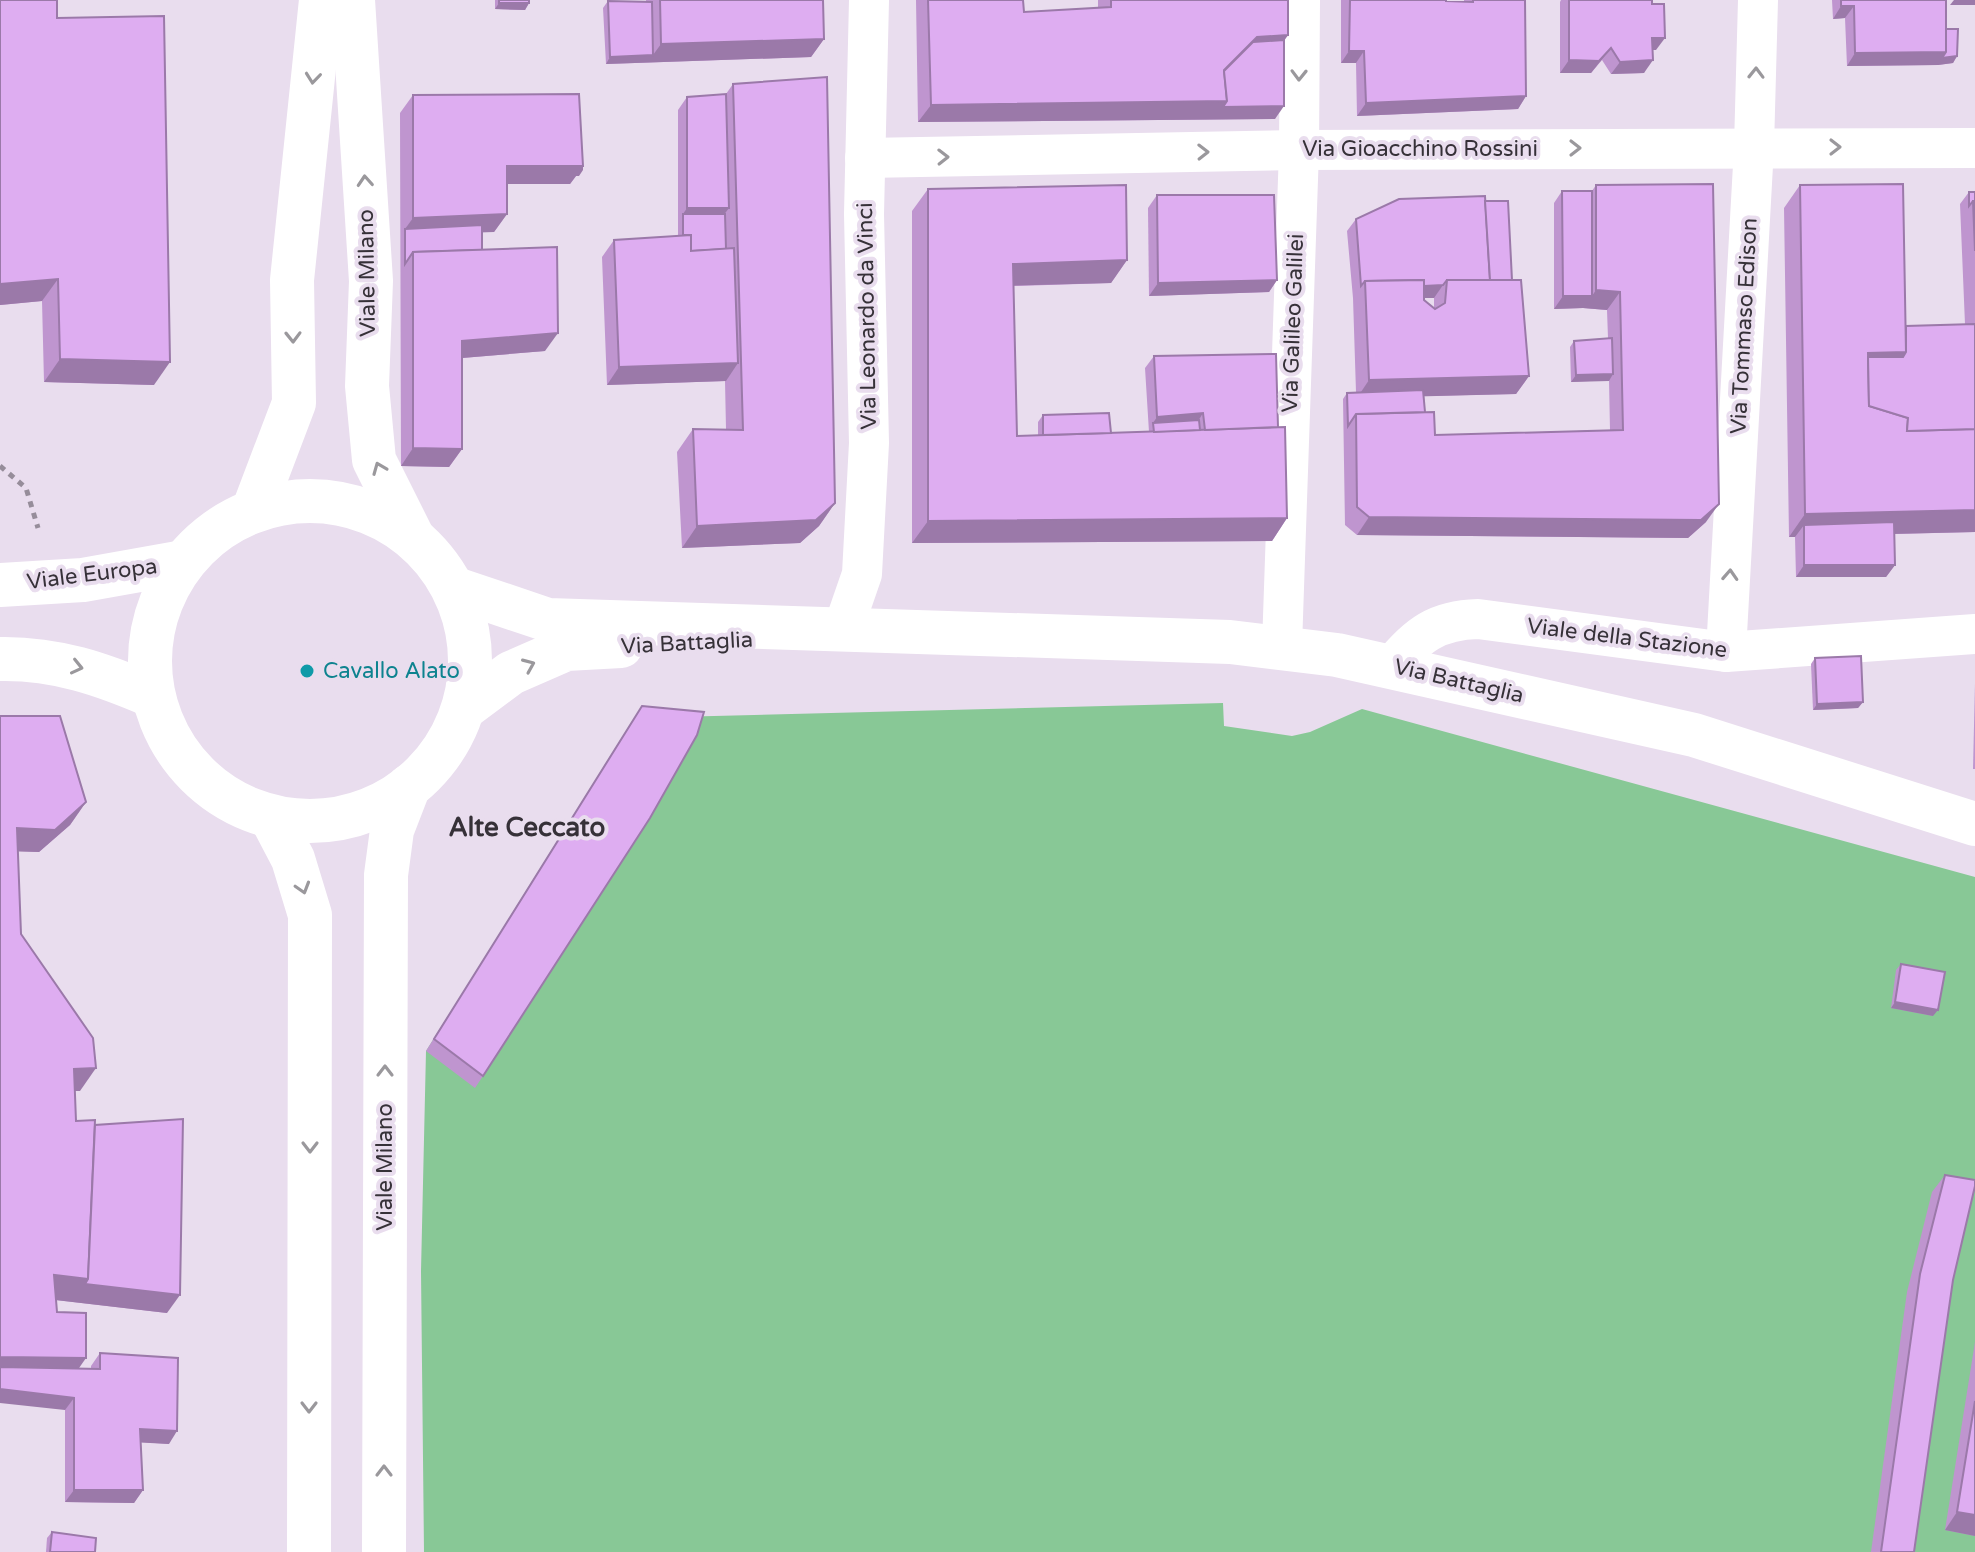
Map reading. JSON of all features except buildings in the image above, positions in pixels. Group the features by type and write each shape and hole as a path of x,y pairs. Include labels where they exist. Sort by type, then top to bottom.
{"main road":[{"path":"253,511 294,403 292,280 321,0"},
{"name":"Viale Milano","path":"353,0 371,281 367,386 374,460 413,538"},
{"name":"Viale Milano","path":"337,503 364,510 413,538 436,561 453,588 464,616 470,647 470,678 464,708 442,752 409,786 385,803 358,814 329,820 271,817 230,800 195,773 169,737 153,696 150,661 154,625 165,593 184,562 227,524 253,511 280,504 337,503"},
{"name":"Viale Europa","path":"0,585 83,580 184,562"},
{"name":"Via Battaglia","path":"453,588 548,620 1282,646 1392,666 1694,735 1975,824"},
{"name":"Via Battaglia","path":"464,708 511,673 566,649 927,632"},
{"path":"0,659 38,659 99,672 153,696"},
{"name":"Viale Milano","path":"384,1552 386,875 392,830 409,786"},
{"path":"271,817 293,859 310,915 309,1552"}],"street":[{"name":"Via Leonardo da Vinci","path":"843,629 862,574 869,443 865,158 869,0"},
{"name":"Via Galileo Galilei","path":"1282,646 1299,150 1300,0"},
{"name":"Via Tommaso Edison","path":"1726,652 1754,147 1758,0"},
{"name":"Via Gioacchino Rossini","path":"865,158 1299,150 1975,148"},
{"name":"Viale della Stazione","path":"1392,666 1413,640 1433,626 1457,620 1478,619 1726,652 1975,634"}],"path":[{"path":"0,466 26,488 38,528"}],"green space":[{"path":"1223,703 1224,726 1292,736 1310,732 1362,709 1975,877 1975,1552 424,1552 421,1271 426,1051 634,718"}],"place":[{"name":"Cavallo Alato","path":"307,671"}],"district":[{"name":"Alte Ceccato","path":"527,827"}]}
